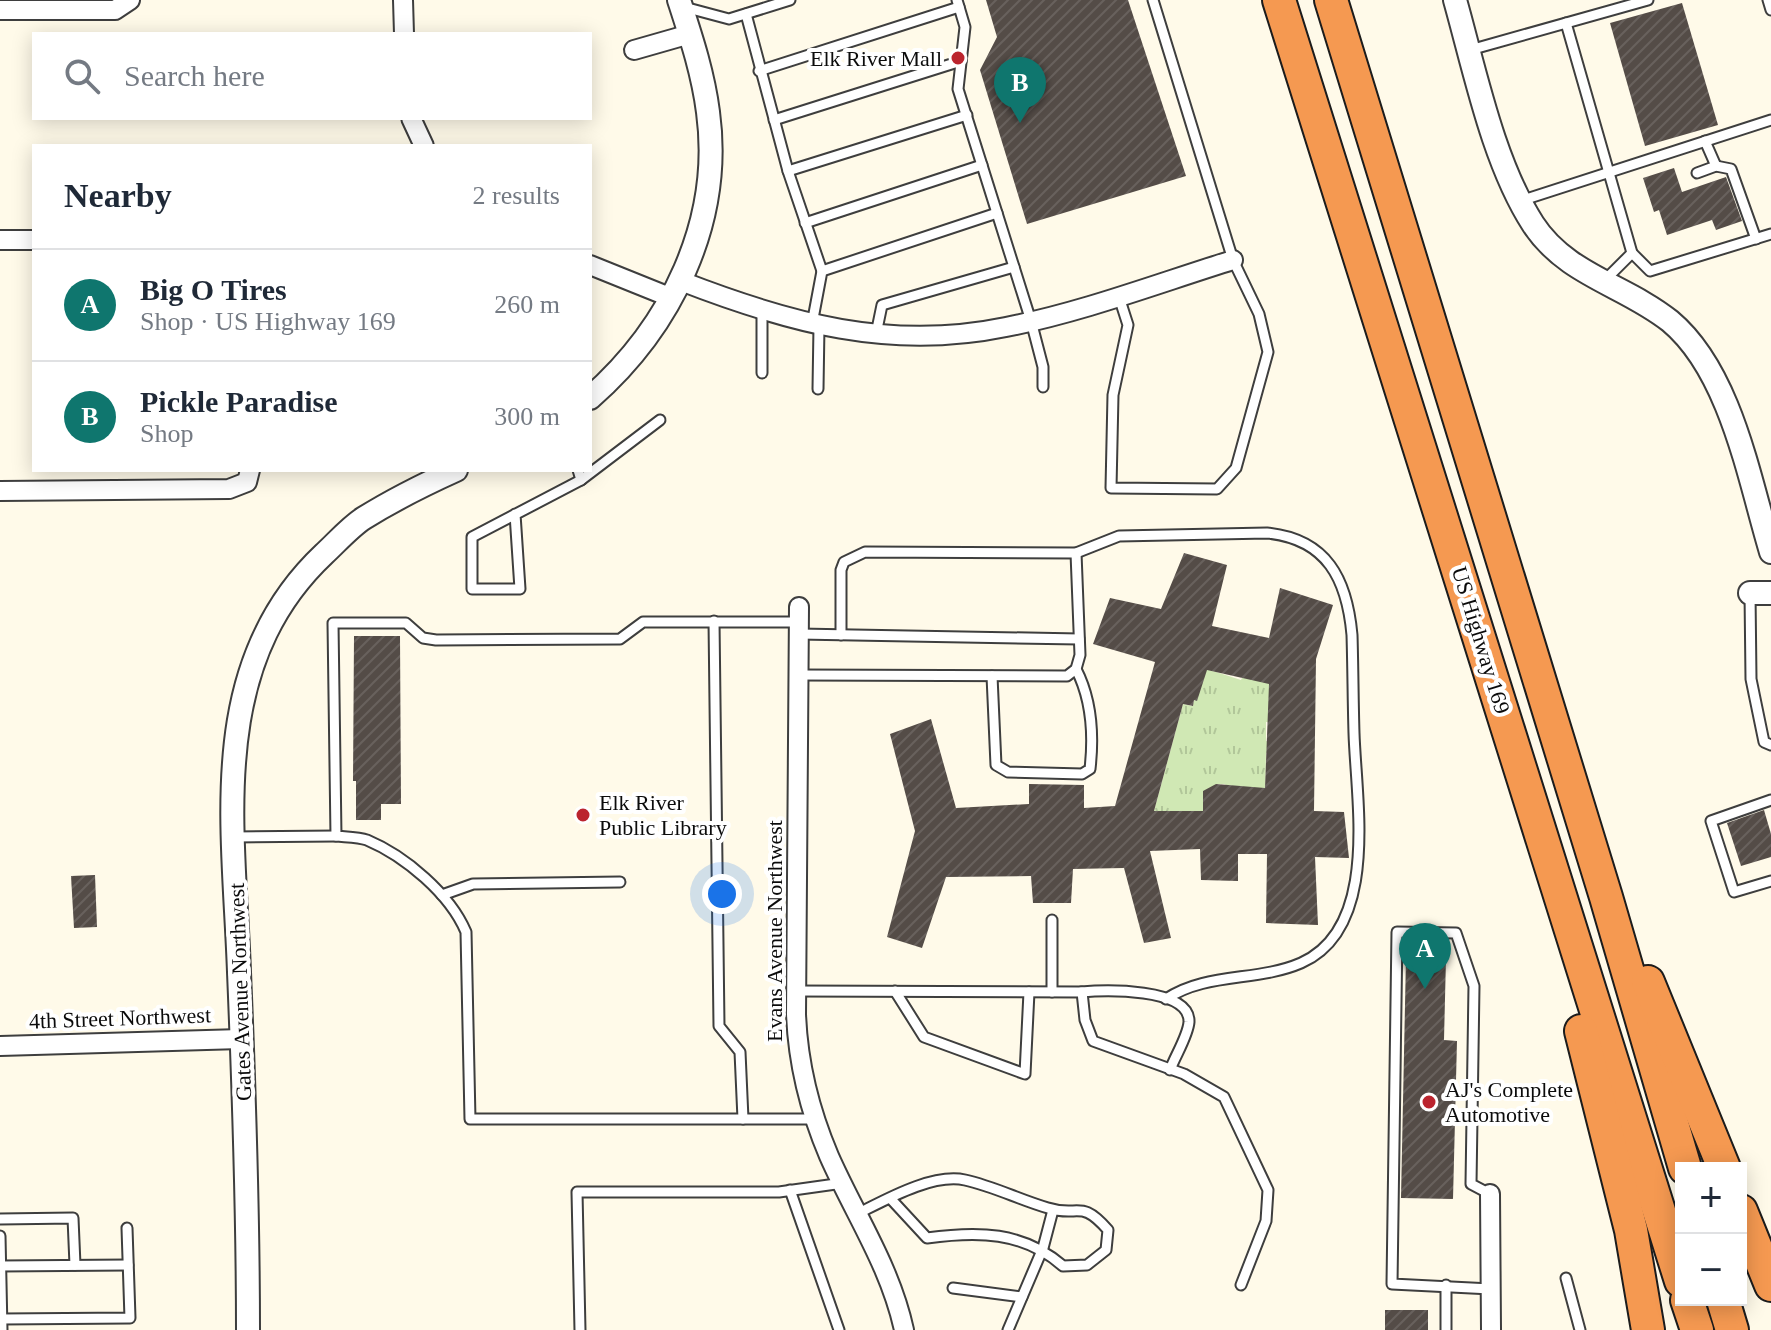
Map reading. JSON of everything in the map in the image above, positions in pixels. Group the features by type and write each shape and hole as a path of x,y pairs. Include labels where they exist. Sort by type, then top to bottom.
{"highway":[{"name":"US Highway 169","path":"1279,0 1675,1262"},
{"name":"US Highway 169","path":"1331,0 1606,897 1683,1162"},
{"path":"1606,897 1648,981 1722,1162"},
{"path":"1569,930 1568,975 1631,1230 1648,1330"},
{"path":"1747,1226 1771,1285"},
{"path":"1689,1306 1697,1330"},
{"path":"1725,1306 1732,1330"}],"street":[{"path":"403,0 404,32"},
{"path":"1455,0 1520,201 1534,226 1553,247 1602,283 1670,322 1705,363 1729,414 1771,552"},
{"path":"0,10 115,10 128,2"},
{"path":"592,396 639,350 677,289 701,226 710,151 703,81 680,3"},
{"path":"634,50 690,34"},
{"path":"412,120 423,144"},
{"path":"0,240 32,240"},
{"path":"592,266 762,313 876,334 963,333 1031,321 1233,260"},
{"name":"Gates Avenue Northwest","path":"248,1330 246,1120 234,837 234,740 255,658 279,609 315,563 362,519 452,472"},
{"path":"0,491 229,489 248,476"},
{"name":"Evans Avenue Northwest","path":"799,621 796,991 802,1074 815,1119 887,1273 904,1330"},
{"name":"4th Street Northwest","path":"0,1046 241,1039"},
{"path":"1490,1194 1491,1330"}],"lane":[{"path":"680,3 729,19 790,0"},
{"path":"1118,295 1128,325 1113,395 1111,488 1217,489 1236,468 1268,352 1259,314 1233,260 1153,0"},
{"path":"1470,50 1648,0"},
{"path":"1768,0 1771,10"},
{"path":"759,71 958,4 965,27 958,89 1031,321 1043,367 1043,387"},
{"path":"746,14 788,171 822,271 815,325 818,389"},
{"path":"1566,23 1632,253 1650,271 1771,234"},
{"path":"774,120 961,61"},
{"path":"788,171 967,115"},
{"path":"1520,201 1771,120"},
{"path":"1705,141 1716,166"},
{"path":"805,223 982,165"},
{"path":"1697,173 1716,166 1731,169 1756,239"},
{"path":"822,271 997,213"},
{"path":"1602,283 1632,253"},
{"path":"876,334 882,305 1014,267"},
{"path":"762,313 762,373"},
{"path":"592,466 660,420"},
{"path":"515,514 520,589 472,589 472,537 579,475"},
{"path":"841,635 841,570 844,562 865,552 1076,553 1119,536 1290,535 1328,559 1349,600 1361,851 1351,896 1332,940 1302,962 1279,971 1203,982 1183,988 1166,999"},
{"path":"992,676 996,765 1008,772 1082,774 1090,769 1093,740 1086,690 1076,669 1079,639 1076,553"},
{"path":"1760,593 1751,679 1764,742 1771,745"},
{"path":"336,836 333,623 406,623 423,638 451,640 620,639 643,622 714,621 799,621 841,635 1079,639"},
{"path":"714,621 719,1026 740,1052 743,1119"},
{"path":"798,675 1067,676 1076,669"},
{"path":"1771,800 1711,821 1734,892 1771,881"},
{"path":"234,837 336,836 366,839 429,880 459,915 466,932 470,1119 815,1119"},
{"path":"442,895 473,884 620,882"},
{"path":"1052,920 1052,992"},
{"path":"1490,1194 1471,1184 1474,986 1456,933 1397,932 1392,1284 1491,1289"},
{"path":"796,991 1116,990 1166,999 1185,1011 1189,1022 1170,1070"},
{"path":"895,991 924,1037 1025,1074 1029,992"},
{"path":"1081,992 1093,1041 1170,1070 1224,1097 1268,1190 1266,1221 1241,1285"},
{"path":"859,1213 909,1188 962,1179 1053,1210 1077,1208 1093,1213 1108,1230 1106,1250 1087,1265 1063,1266 1043,1248 1008,1237 969,1232 927,1238 890,1198"},
{"path":"580,1330 577,1192 790,1190 843,1183"},
{"path":"790,1190 839,1330"},
{"path":"1008,1330 1043,1248 1053,1210"},
{"path":"0,1219 73,1218 75,1265"},
{"path":"2,1319 130,1318 127,1228"},
{"path":"0,1236 2,1330"},
{"path":"1,1266 128,1265"},
{"path":"1566,1278 1580,1330"},
{"path":"1446,1285 1446,1330"},
{"path":"953,1288 1022,1297"}],"green space":[{"path":"1207,669 1241,680 1243,676 1272,683 1269,688 1273,722 1266,722 1266,741 1272,741 1272,752 1266,753 1265,803 1224,784 1216,784 1203,811 1154,811 1183,704 1192,706"}],"building":[{"path":"986,0 1128,0 1186,176 1027,224 980,70 997,37"},
{"path":"1682,3 1718,125 1645,146 1610,23"},
{"path":"1674,168 1682,192 1726,177 1742,221 1716,230 1712,220 1667,235 1659,210 1654,212 1643,178"},
{"path":"1184,553 1227,565 1212,626 1269,638 1280,588 1333,605 1316,659 1314,811 1344,812 1349,858 1315,857 1318,925 1266,923 1267,854 1238,854 1238,881 1201,880 1200,849 1150,851 1171,938 1144,943 1124,868 1073,869 1071,903 1033,903 1031,876 946,877 922,948 887,937 915,831 890,734 931,719 956,808 1029,804 1029,784 1084,785 1084,808 1115,806 1155,662 1093,644 1110,598 1161,609","holes":["1207,670 1269,684 1265,788 1216,784 1203,791 1203,811 1154,811 1183,704 1193,706 1194,700 1197,701"]},
{"path":"354,636 400,636 401,804 381,804 381,820 356,820 356,781 353,781"},
{"path":"1764,810 1771,834 1771,857 1741,866 1727,823"},
{"path":"95,875 97,927 74,928 71,876"},
{"path":"1406,957 1446,958 1444,1040 1457,1041 1453,1199 1401,1198"},
{"path":"1385,1310 1428,1310 1428,1330 1385,1330"}],"place":[{"name":"Elk River Mall","path":"958,58"},
{"name":"Pickle Paradise","path":"1020,123"},
{"name":"Elk River Public Library","path":"583,815"},
{"name":"Big O Tires","path":"1425,989"},
{"name":"AJ's Complete Automotive","path":"1429,1102"}]}
